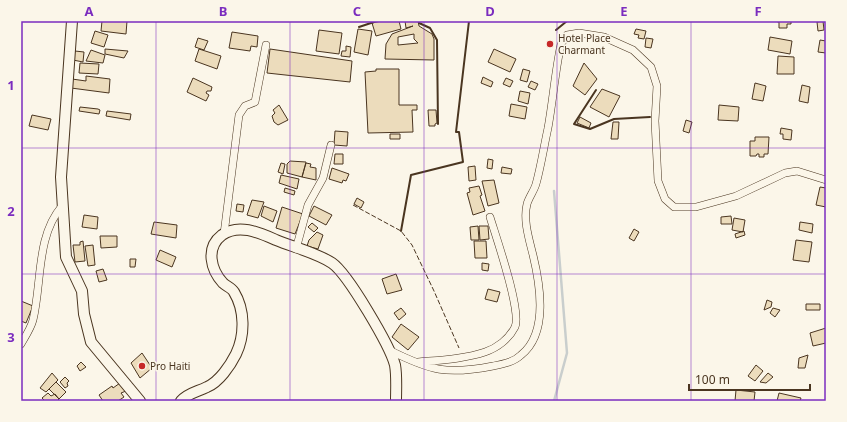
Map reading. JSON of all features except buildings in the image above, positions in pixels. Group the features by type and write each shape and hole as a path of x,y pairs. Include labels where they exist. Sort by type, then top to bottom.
{"street":[{"path":"72,21 61,177 66,257 82,291 84,314 91,342 140,401"},
{"path":"389,350 414,363 440,371 456,372 511,361 521,355 535,336 539,323 540,306 534,257 527,228 527,204 536,185 548,128 561,44 567,35 578,33 604,37 633,50 651,67 657,86 655,121 658,181 665,199 674,207 696,207 736,196 786,173 797,171 826,180"},
{"path":"180,401 186,395 208,387 220,378 236,353 243,329 242,314 234,291 223,282 210,260 211,252 214,246 224,234 239,115 244,106 255,102 266,45"},
{"path":"296,249 308,205 324,178 331,145"},
{"path":"21,344 33,321 44,245 53,220 62,206"},
{"path":"414,363 471,356 486,352 503,342 515,326 517,316 514,301 490,217"},
{"path":"224,234 247,229 258,232 296,249 326,259 343,273 351,283 389,350 395,365 396,401"}],"waterway":[{"path":"554,191 567,353 554,401"}],"fence":[{"path":"353,205 401,231 412,245 459,348"}],"wall":[{"path":"401,231 411,175 463,162 459,132 456,132 469,21"},
{"path":"556,30 567,21"},
{"path":"359,27 374,22"},
{"path":"419,23 430,28 437,40 438,124"},
{"path":"596,90 574,124 590,129 614,119 650,117"}],"place":[{"name":"Hotel Place Charmant","path":"550,44"},
{"name":"Pro Haiti","path":"142,366"}]}
